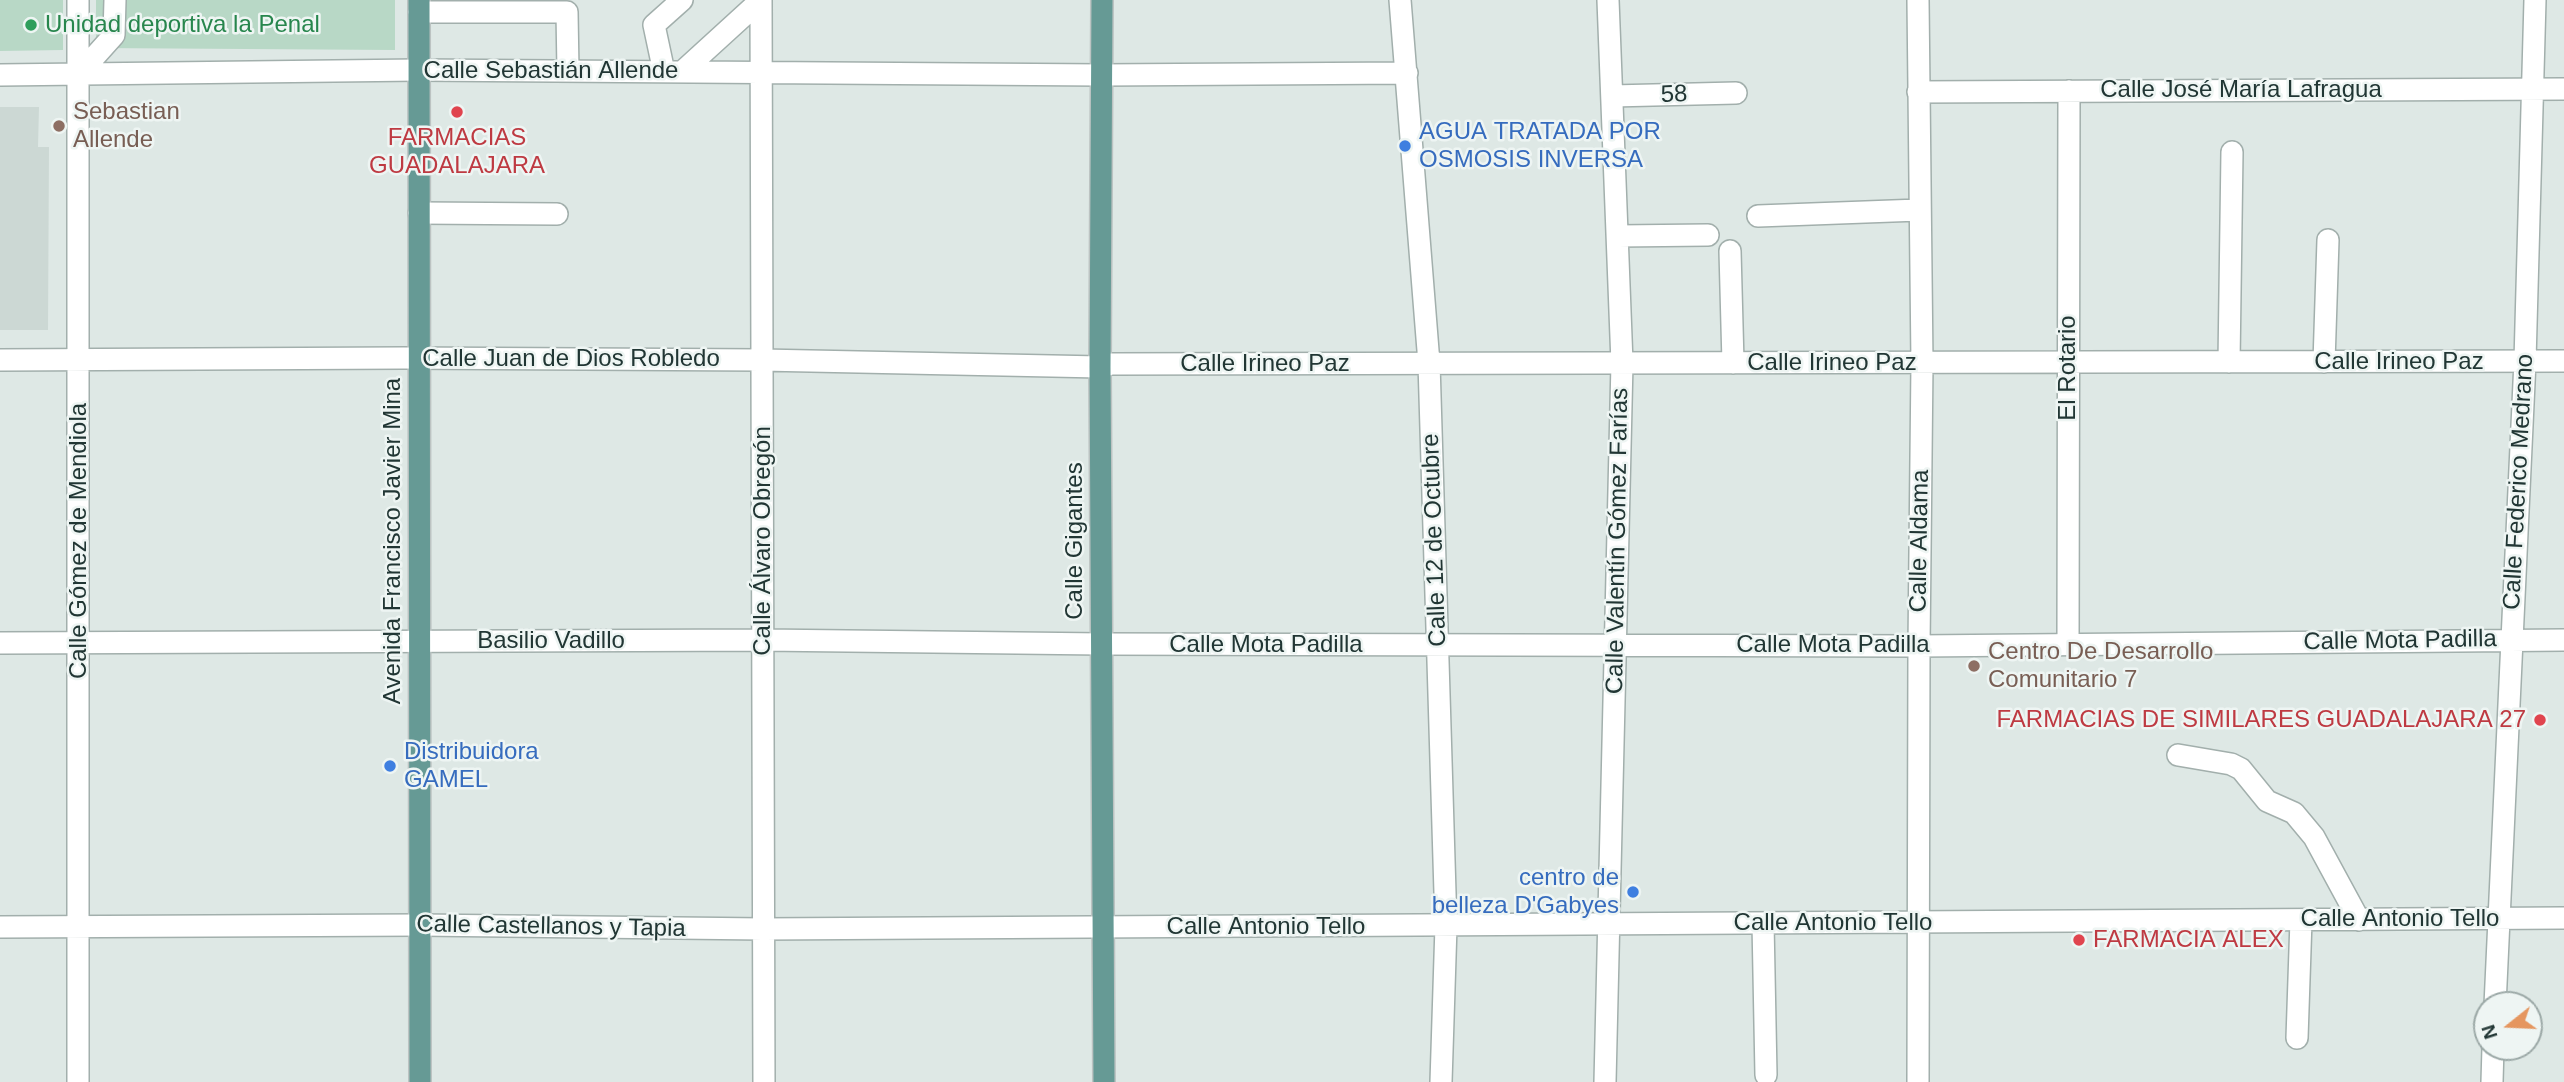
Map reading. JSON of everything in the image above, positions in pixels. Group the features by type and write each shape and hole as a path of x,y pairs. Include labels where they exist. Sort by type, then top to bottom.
{"main road":[{"name":"Calle Gigantes","path":"1102,0 1100,367 1104,1082"},
{"name":"Avenida Francisco Javier Mina","path":"419,6 420,1082"}],"street":[{"name":"Calle Gómez de Mendiola","path":"78,0 78,1082"},
{"path":"79,74 114,34 115,0"},
{"path":"682,0 654,25 673,72 761,0"},
{"name":"Calle Álvaro Obregón","path":"761,0 764,1082"},
{"name":"Calle 12 de Octubre","path":"1400,0 1429,363 1446,926 1441,1082"},
{"name":"Calle Valentín Gómez Farías","path":"1605,1082 1622,363 1608,0"},
{"name":"Calle Aldama","path":"1918,0 1922,363 1918,1082"},
{"name":"Calle Federico Medrano","path":"2496,991 2525,362 2535,0"},
{"path":"419,6 567,12 568,71"},
{"name":"Calle Sebastián Allende","path":"0,75 418,70 1102,75 1406,73"},
{"name":"Calle José María Lafragua","path":"1918,92 2564,89"},
{"name":"El Rotario","path":"2068,644 2069,91"},
{"name":"58","path":"1612,96 1735,93"},
{"path":"2229,362 2232,152"},
{"path":"1758,216 1919,210"},
{"path":"419,213 557,214"},
{"path":"1618,236 1708,235"},
{"path":"2325,362 2328,240"},
{"path":"1730,251 1733,363"},
{"name":"Calle Juan de Dios Robledo","path":"0,360 762,360 1100,367"},
{"name":"Calle Irineo Paz","path":"1100,367 1111,364 2564,361"},
{"name":"Basilio Vadillo","path":"0,643 763,640 1102,645"},
{"name":"Calle Mota Padilla","path":"1102,645 1919,646 2564,640"},
{"path":"2178,755 2231,764 2241,769 2267,801 2294,813 2314,837 2359,920"},
{"name":"Calle Antonio Tello","path":"1103,928 2564,918"},
{"path":"2297,1038 2301,920"},
{"path":"1763,923 1766,1075"},
{"name":"Calle Castellanos y Tapia","path":"0,927 420,925 763,929 1103,928"},
{"path":"2491,1082 2492,1061"}],"shaded area":[{"path":"0,107 39,107 38,147 49,147 48,330 0,330"}],"green space":[{"name":"Unidad deportiva la Penal","path":"0,0 63,0 63,50 0,51"},
{"path":"96,0 395,0 395,50 96,48"}],"place":[{"name":"Unidad deportiva la Penal","path":"31,25"},
{"name":"FARMACIAS GUADALAJARA","path":"457,112"},
{"name":"Sebastian Allende","path":"59,126"},
{"name":"AGUA TRATADA POR OSMOSIS INVERSA","path":"1405,146"},
{"name":"Centro De Desarrollo Comunitario 7","path":"1974,666"},
{"name":"FARMACIAS DE SIMILARES GUADALAJARA 27","path":"2540,720"},
{"name":"Distribuidora GAMEL","path":"390,766"},
{"name":"centro de belleza D'Gabyes","path":"1633,892"},
{"name":"FARMACIA ALEX","path":"2079,940"}]}
